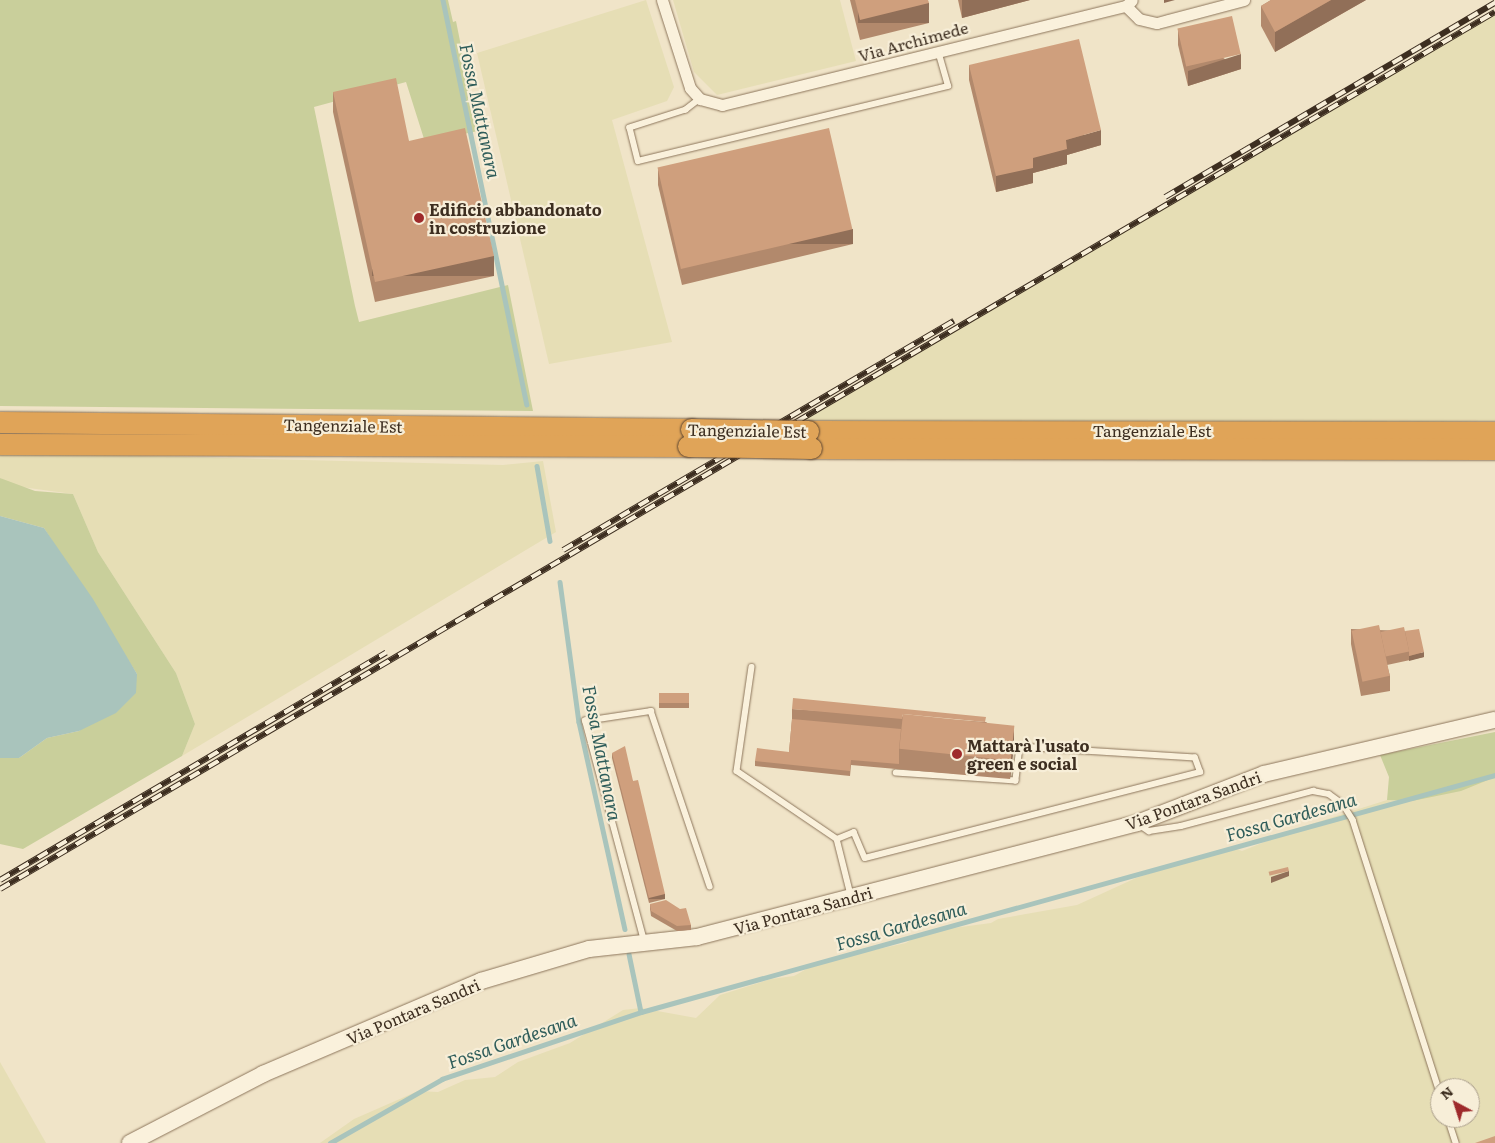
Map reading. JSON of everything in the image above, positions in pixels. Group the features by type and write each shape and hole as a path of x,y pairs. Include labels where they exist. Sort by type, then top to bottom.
{"highway":[{"name":"Tangenziale Est","path":"0,422 689,438 1495,450"},
{"name":"Tangenziale Est","path":"809,439 1495,432"},
{"name":"Tangenziale Est","path":"0,444 689,438"}],"street":[{"path":"662,0 686,82 700,99"},
{"path":"1129,3 1139,19 1157,23 1244,0"},
{"name":"Via Archimede","path":"700,99 722,105 1129,3"},
{"name":"Via Pontara Sandri","path":"130,1143 263,1074 481,981 589,949 697,937 1136,823 1264,774 1495,720"}],"lane":[{"path":"700,99 686,110 630,128 638,161 948,86 938,51"},
{"path":"752,667 737,771 837,839 851,897"},
{"path":"645,943 584,721 652,711 710,886"},
{"path":"837,839 854,832 865,858 1200,772 1195,758 1020,747 1016,781 896,773"},
{"path":"1136,823 1149,831 1181,826 1313,791 1329,794 1344,804 1353,820 1436,1078"},
{"path":"1451,1128 1456,1143"}],"shaded area":[{"path":"646,0 674,87 667,101 612,120 672,342 549,364 477,53"},
{"path":"673,0 840,0 856,61 717,95 694,72"},
{"path":"1495,12 1495,421 781,431 1329,109"},
{"path":"0,455 104,455 503,465 543,461 556,532 182,756 195,724 176,673 98,552 73,494 14,486 0,478"},
{"path":"1495,775 1495,1136 1481,1143 320,1143 354,1119 418,1091 438,1092 465,1080 495,1077 518,1062 570,1043 623,1010 641,1008 696,1018 720,995 771,979 794,976 819,962 906,943 923,932 991,923 998,919 1077,905 1136,878 1231,847 1242,851 1302,827 1387,800 1412,801 1488,780"},
{"path":"0,1062 46,1143 0,1143"}],"green space":[{"path":"0,0 448,0 453,22 456,21 478,131 425,142 406,82 314,107 355,306 359,322 508,285 533,411 0,406"},
{"path":"0,478 35,491 73,494 98,552 176,673 195,724 182,756 23,849 0,844 0,758 19,758 47,738 79,731 137,674 44,528 0,516"},
{"path":"1495,732 1495,775 1488,780 1461,791 1412,801 1387,800 1389,777 1380,755"}],"water":[{"path":"0,516 44,528 93,599 137,674 136,693 116,713 79,731 47,738 19,758 0,758"}],"building":[{"path":"855,0 928,0 929,3 860,20"},
{"path":"1271,0 1331,0 1275,32 1261,6"},
{"path":"1232,16 1241,54 1186,67 1177,29"},
{"path":"1079,39 1101,130 1066,140 1067,149 1033,158 1033,168 996,176 969,65"},
{"name":"Edificio abbandonato in costruzione","path":"396,78 409,141 465,128 494,256 375,282 333,92"},
{"path":"829,128 852,229 681,269 658,168"},
{"path":"1379,625 1390,676 1362,682 1352,631"},
{"path":"1404,627 1409,651 1386,656 1381,632"},
{"path":"1419,629 1424,652 1409,656 1405,631"},
{"path":"659,693 689,693 689,703 659,703"},
{"path":"793,698 986,717 985,722 903,714 902,719 792,709"},
{"path":"903,714 1014,726 1011,761 899,749"},
{"path":"792,719 901,729 899,764 851,760 850,771 755,761 757,748 789,752"},
{"path":"625,746 633,781 638,780 665,894 649,898 612,753"},
{"path":"1288,867 1289,871 1270,876 1269,872"},
{"path":"666,900 680,909 686,908 691,925 677,926 651,911 650,904"},
{"path":"1495,1136 1495,1143 1475,1143"}],"waterway":[{"name":"Fossa Mattanara","path":"443,0 527,404"},
{"name":"Fossa Mattanara","path":"537,466 550,541"},
{"name":"Fossa Mattanara","path":"560,582 579,722 625,929"},
{"name":"Fossa Gardesana","path":"330,1143 442,1079 641,1012 1495,775"},
{"name":"Fossa Mattanara","path":"629,954 641,1012"}],"railway":[{"path":"1165,197 1495,3"},
{"path":"0,889 1495,12"},
{"path":"563,550 954,321"},
{"path":"0,880 386,653"}],"place":[{"name":"Edificio abbandonato in costruzione","path":"419,218"},
{"name":"Mattarà l'usato green e social","path":"957,754"}]}
